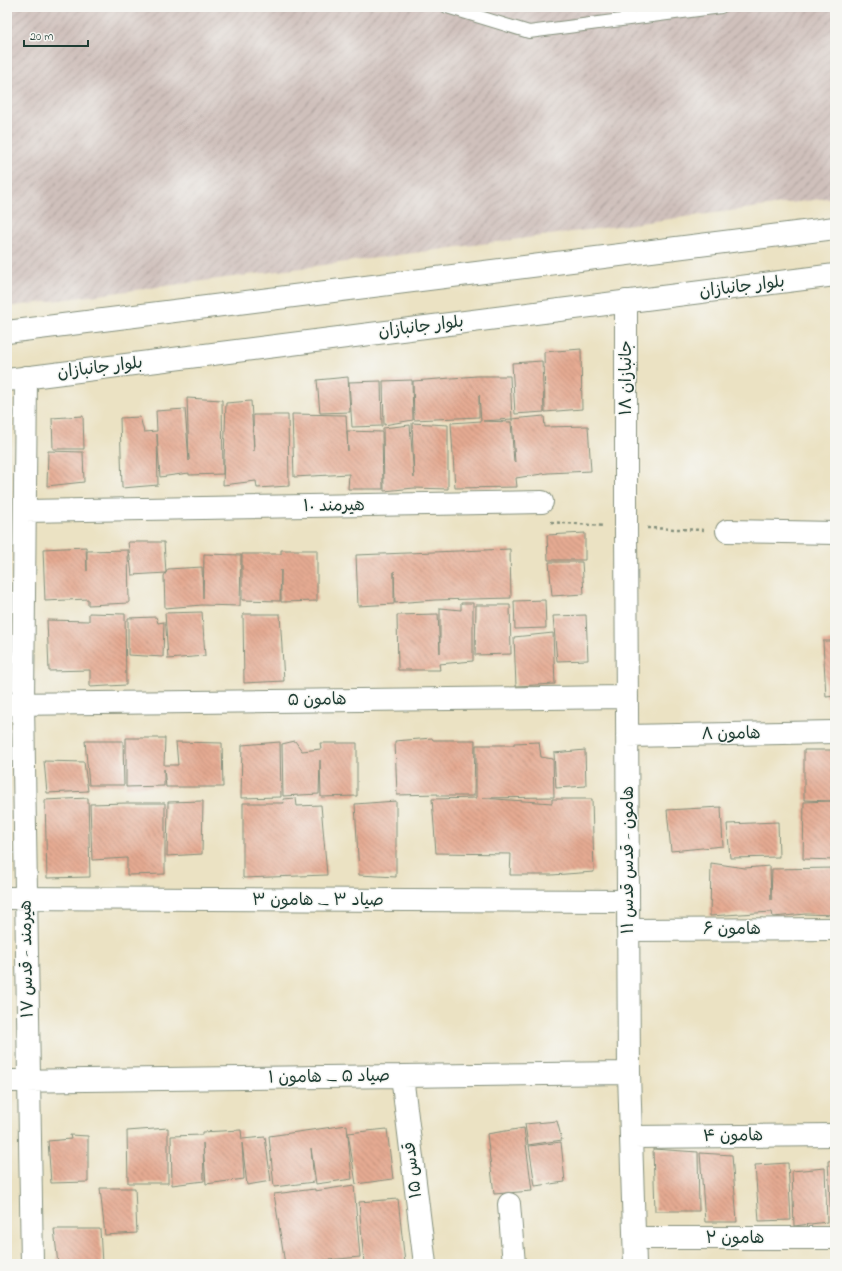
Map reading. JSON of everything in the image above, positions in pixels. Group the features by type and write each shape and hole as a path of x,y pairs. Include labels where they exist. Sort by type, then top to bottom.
{"street":[{"path":"7,332 835,228"},
{"name":"بلوار جانبازان","path":"17,378 835,275"},
{"name":"جانبازان ۱۸","path":"626,301 626,455"},
{"name":"هیرمند - قدس ۱۷","path":"17,378 25,511 15,704 16,898 29,1080 32,1264"},
{"name":"هامون - قدس قدس ۱۱","path":"626,455 629,1073 635,1264"},
{"name":"هیرمند ۱۰","path":"25,511 542,502"},
{"path":"727,531 835,533"},
{"name":"هامون ۵","path":"15,704 627,697"},
{"name":"هامون ۸","path":"627,736 835,732"},
{"name":"صیاد ۳ _ هامون ۳","path":"16,898 628,901"},
{"name":"هامون ۶","path":"628,930 835,929"},
{"name":"صیاد ۵ _ هامون ۱","path":"7,1081 629,1073"},
{"name":"قدس ۱۵","path":"402,1076 425,1264"},
{"name":"هامون ۴","path":"632,1137 835,1135"},
{"path":"509,1204 514,1264"},
{"name":"هامون ۲","path":"635,1238 835,1238"}],"lane":[{"path":"447,7 529,32 721,7"}],"path":[{"path":"542,502 543,521 626,528 727,531"}],"shaded area":[{"path":"7,7 835,7 835,197 7,307"}],"building":[{"path":"581,349 582,409 545,412 544,352"},
{"path":"542,361 544,412 515,414 512,363"},
{"path":"477,376 510,376 512,419 544,416 545,427 588,426 591,471 548,473 516,478 517,487 455,488 451,423 481,421 479,395 479,417 414,420 413,381","holes":["512,419 515,462 511,422 483,421"]},
{"path":"348,377 350,412 320,413 317,380"},
{"path":"412,380 413,420 384,425 383,381"},
{"path":"381,381 382,426 352,427 349,382"},
{"path":"187,398 222,400 223,474 189,475 189,473 160,477 157,434 158,485 122,488 120,418 140,417 144,432 157,431 156,411 185,409 189,461"},
{"path":"251,401 254,451 253,415 288,415 289,486 257,488 256,481 223,485 226,403"},
{"path":"292,414 346,415 348,451 347,431 382,432 383,489 348,489 349,474 294,477"},
{"path":"83,416 84,449 53,449 52,418"},
{"path":"412,423 448,425 448,489 414,488 384,491 383,428 410,425 414,478"},
{"path":"48,451 83,452 84,482 47,486"},
{"path":"585,533 585,560 548,560 547,535"},
{"path":"128,542 164,542 166,573 132,575"},
{"path":"86,547 87,571 87,551 128,550 129,603 88,605 88,599 45,601 43,549"},
{"path":"510,549 511,598 435,600 395,603 394,571 394,604 358,606 356,555"},
{"path":"281,550 317,550 317,601 281,602 281,570 280,601 242,600 242,554 281,554"},
{"path":"204,554 241,555 240,606 202,605 165,608 164,576 168,569 202,567 203,599"},
{"path":"549,562 582,562 584,594 552,596"},
{"path":"545,600 546,628 515,629 514,601"},
{"path":"461,603 473,603 473,661 439,664 440,670 398,670 397,615 438,614 440,653 440,608 461,610"},
{"path":"476,605 510,605 511,654 475,655"},
{"path":"202,612 205,656 168,659 165,613"},
{"path":"89,613 125,614 126,685 90,687 90,670 49,671 47,620 89,621"},
{"path":"243,614 280,614 284,681 244,683"},
{"path":"586,615 588,660 557,661 553,616"},
{"path":"156,617 158,623 164,622 163,657 128,655 128,618"},
{"path":"553,633 555,684 516,686 514,637"},
{"path":"823,641 835,641 835,696 826,697"},
{"path":"126,738 165,738 164,765 178,765 176,742 222,743 223,787 166,787 164,769 164,786 126,787"},
{"path":"432,738 433,740 475,740 474,796 438,796 438,794 397,795 395,741"},
{"path":"85,741 123,741 124,785 89,785"},
{"path":"295,741 302,751 321,749 320,743 357,743 357,796 321,797 320,760 319,794 283,796 282,744"},
{"path":"280,742 281,797 241,798 242,745"},
{"path":"539,742 541,757 553,759 554,797 482,798 552,803 552,799 592,799 594,872 552,875 510,875 511,854 436,853 432,799 476,798 476,745 514,745 514,743"},
{"path":"585,750 586,786 556,788 554,753"},
{"path":"804,750 835,750 835,860 803,859 804,802 831,801 804,800"},
{"path":"44,761 84,762 88,791 47,793"},
{"path":"88,798 90,877 47,878 45,800"},
{"path":"296,798 297,806 321,805 327,875 243,878 243,803 284,803 283,799"},
{"path":"203,801 202,854 167,856 168,802"},
{"path":"396,801 396,877 359,875 355,804"},
{"path":"165,803 165,874 127,875 127,858 92,860 90,804"},
{"path":"721,807 723,846 671,851 667,810"},
{"path":"778,822 779,857 730,858 727,824"},
{"path":"711,863 745,868 770,866 771,900 772,869 835,868 835,915 806,914 773,917 772,912 710,916"},
{"path":"557,1121 562,1140 528,1145 525,1124"},
{"path":"347,1125 352,1179 316,1184 311,1148 314,1182 274,1187 269,1136"},
{"path":"168,1128 168,1183 128,1183 127,1131"},
{"path":"524,1128 532,1191 494,1194 487,1134"},
{"path":"387,1129 393,1179 356,1184 348,1133"},
{"path":"241,1130 242,1139 265,1137 271,1181 247,1185 242,1143 244,1179 206,1184 203,1143 204,1181 172,1185 171,1136 202,1135 202,1132"},
{"path":"70,1135 88,1136 88,1182 51,1183 48,1141 71,1139"},
{"path":"561,1142 565,1182 535,1186 529,1146"},
{"path":"653,1149 698,1152 699,1211 655,1211"},
{"path":"700,1153 732,1155 737,1222 705,1222"},
{"path":"835,1160 835,1223 831,1223 828,1161"},
{"path":"788,1163 791,1220 759,1221 755,1165"},
{"path":"825,1168 827,1222 794,1226 792,1171"},
{"path":"354,1185 360,1257 285,1264 274,1194 315,1189 315,1191"},
{"path":"100,1188 135,1188 137,1233 105,1235"},
{"path":"398,1199 405,1263 364,1264 359,1202"},
{"path":"54,1229 100,1229 102,1264 58,1264"}]}
